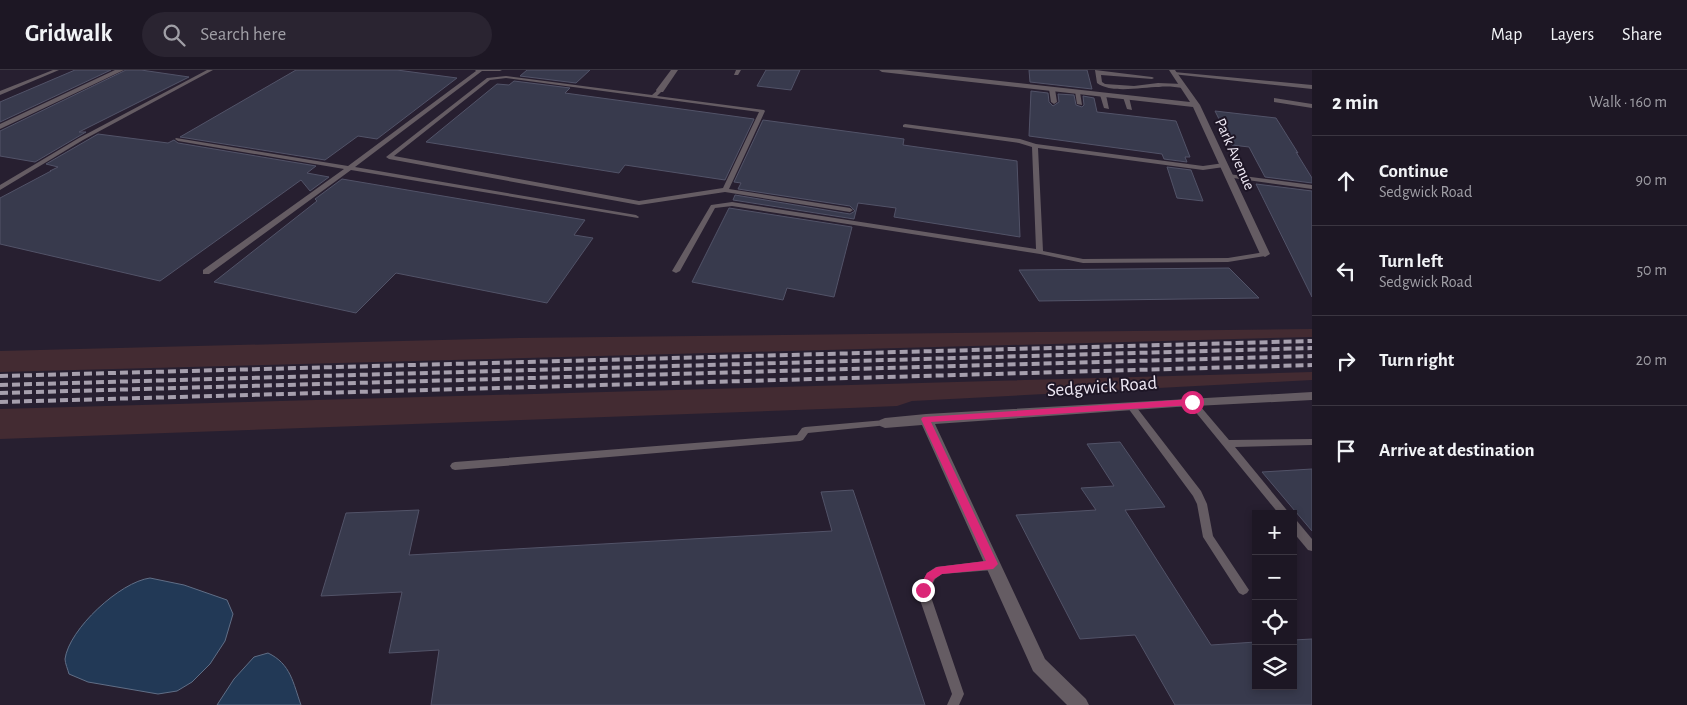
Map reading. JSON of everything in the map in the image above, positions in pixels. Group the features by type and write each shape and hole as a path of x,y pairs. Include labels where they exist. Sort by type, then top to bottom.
{"street":[{"path":"0,127 121,70"},
{"path":"660,90 674,70"},
{"path":"886,70 1196,105"},
{"name":"Park Avenue","path":"1173,71 1196,105 1248,223 1265,254"},
{"path":"1277,100 1312,106"},
{"name":"Sedgwick Road","path":"885,423 1192,402 1312,396"},
{"path":"926,419 1039,665 1080,705"}],"lane":[{"path":"0,93 56,70"},
{"path":"0,188 81,138 211,70"},
{"path":"206,272 350,168 478,70 500,70"},
{"path":"1145,70 1158,85"},
{"path":"1173,71 1312,87"},
{"path":"1152,78 1097,72 1100,83 1104,85 1134,88 1158,85 1183,86"},
{"path":"724,190 762,111 506,77 489,79 390,157 639,203 724,190 850,210"},
{"path":"1052,89 1054,102"},
{"path":"652,97 660,90"},
{"path":"1077,92 1080,104"},
{"path":"1103,95 1107,108"},
{"path":"1126,97 1130,110"},
{"path":"906,126 1020,142 1035,146 1204,168 1224,165"},
{"path":"178,139 636,218"},
{"path":"1035,146 1040,252"},
{"path":"1228,176 1312,188"},
{"path":"676,271 713,206 722,204 1040,252 1083,261 1228,260 1265,254"},
{"path":"1192,402 1282,510"},
{"path":"1132,406 1197,494 1202,504 1208,536 1243,590"},
{"path":"454,466 800,438 805,430 885,423"},
{"path":"1227,444 1312,442"},
{"path":"1297,529 1312,547"},
{"path":"953,705 958,694 923,590 931,576 940,570 993,564"}],"shaded area":[{"path":"1312,329 1312,337 0,372 0,351 519,338"},
{"path":"1312,372 1312,380 912,401 897,406 0,439 0,409"}],"water":[{"path":"150,578 184,585 227,600 233,614 225,641 210,664 192,682 177,691 158,694 88,682 69,674 65,659 76,634 86,621 111,597 138,581"},
{"path":"268,653 276,657 286,668 301,705 217,705 234,679 254,657"}],"building":[{"path":"75,70 111,70 0,122 0,102"},
{"path":"126,70 141,70 189,77 79,132 86,132 35,162 0,156 0,131"},
{"path":"296,70 397,70 457,78 377,139 358,136 325,160 180,137"},
{"path":"527,70 590,70 576,83 520,76"},
{"path":"766,70 800,70 791,90 757,86"},
{"path":"1029,70 1087,70 1092,89 1030,82"},
{"path":"514,81 570,88 565,93 754,119 725,180 625,165 619,173 426,142 497,84 509,85"},
{"path":"1031,91 1048,93 1049,102 1053,106 1059,102 1058,94 1074,95 1076,105 1082,107 1084,105 1083,96 1094,98 1097,112 1176,121 1190,157 1185,157 1187,162 1164,159 1162,154 1029,136"},
{"path":"1215,111 1276,118 1312,178 1312,183 1265,177 1249,147 1232,145"},
{"path":"763,120 904,139 903,145 1017,161 1020,237 894,217 896,208 858,203 854,219 733,200 735,195 850,214 855,211 850,206 738,189 741,183 734,182"},
{"path":"98,134 168,143 174,140 178,143 316,166 307,173 329,177 310,191 301,180 160,281 0,244 0,198 58,167 46,164"},
{"path":"1167,167 1191,170 1203,201 1177,198"},
{"path":"342,179 585,220 574,235 593,238 547,303 396,273 356,313 214,282"},
{"path":"1256,184 1312,191 1312,297"},
{"path":"729,208 852,227 834,297 787,288 783,300 692,282"},
{"path":"1229,268 1259,298 1039,301 1019,270"},
{"path":"1120,442 1165,507 1125,510 1211,645 1252,642 1252,690 1297,690 1297,640 1312,639 1312,705 1175,705 1135,635 1080,639 1016,515 1096,510 1081,488 1114,486 1087,444"},
{"path":"1312,469 1312,531 1297,513 1297,510 1294,510 1262,472"},
{"path":"853,490 925,705 431,705 439,650 389,653 402,592 321,596 346,513 419,510 409,555 832,531 821,492"}],"railway":[{"path":"0,376 1312,341"},
{"path":"0,385 1312,348"},
{"path":"0,393 1312,356"},
{"path":"0,402 1312,365"}],"route":[{"path":"923,590 931,576 940,570 993,564 926,419 1192,402"}]}
